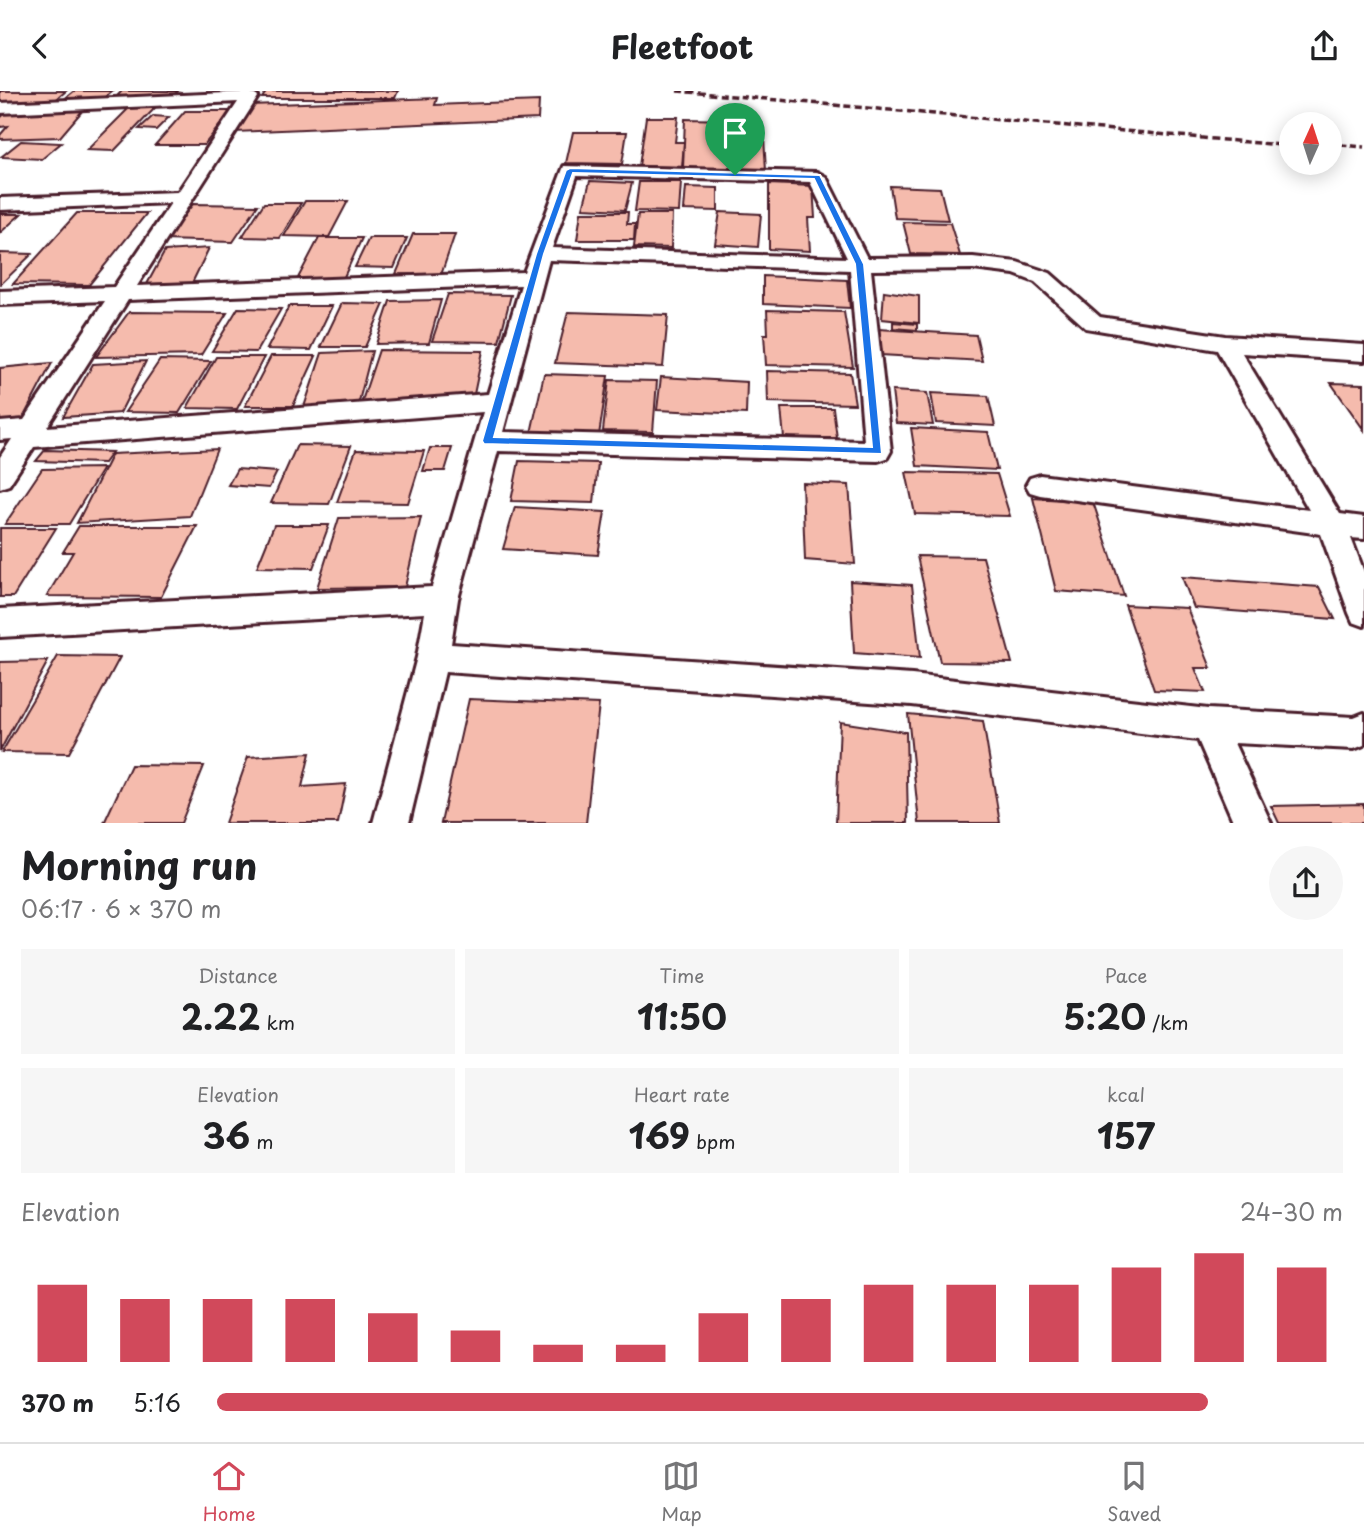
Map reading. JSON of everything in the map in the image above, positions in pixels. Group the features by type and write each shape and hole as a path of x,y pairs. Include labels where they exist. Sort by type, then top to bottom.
{"street":[{"path":"0,108 250,97 0,478"},
{"path":"391,823 433,657 443,599 537,266 570,170 817,177 860,264 878,451 488,441"},
{"path":"0,204 185,198"},
{"path":"0,298 537,266 1004,265 1047,279 1084,318 1094,323 1225,344 1364,353"},
{"path":"1225,344 1334,526 1364,613"},
{"path":"0,431 29,433 499,402"},
{"path":"1040,485 1364,528"},
{"path":"0,623 443,599"},
{"path":"433,657 912,690 1208,725 1354,733 1364,729"},
{"path":"1208,725 1253,823"}],"building":[{"path":"0,91 66,91 52,103 0,104"},
{"path":"74,91 112,91 100,101 63,100"},
{"path":"122,91 178,91 170,99 114,99"},
{"path":"267,91 398,91 395,98 262,98"},
{"path":"437,98 435,105 539,101 538,119 235,132 250,105"},
{"path":"129,108 155,108 114,151 87,150"},
{"path":"83,110 60,137 0,139 8,126 0,127 0,118 6,113"},
{"path":"185,111 231,111 204,145 155,145"},
{"path":"153,116 169,117 156,130 139,129"},
{"path":"646,117 678,117 675,142 684,142 682,167 639,166"},
{"path":"685,119 731,120 733,169 683,168"},
{"path":"573,132 627,132 622,164 566,163"},
{"path":"739,136 764,137 766,171 740,170"},
{"path":"21,141 61,143 42,159 1,157"},
{"path":"590,181 632,183 625,210 583,208"},
{"path":"639,182 681,182 679,212 635,211"},
{"path":"769,184 813,186 815,218 808,218 810,251 769,249"},
{"path":"890,186 940,188 948,220 895,218"},
{"path":"686,187 718,188 718,211 684,210"},
{"path":"305,201 348,201 329,237 284,236"},
{"path":"264,203 301,203 280,238 242,237"},
{"path":"193,204 258,205 233,242 164,240"},
{"path":"581,212 628,212 627,224 635,224 634,240 577,240"},
{"path":"720,212 761,214 758,247 715,244"},
{"path":"77,213 147,213 89,285 13,284"},
{"path":"0,214 21,214 0,233"},
{"path":"638,214 672,214 671,248 634,247"},
{"path":"903,222 950,223 960,255 911,254"},
{"path":"413,234 455,234 441,275 396,274"},
{"path":"319,238 362,238 343,279 298,278"},
{"path":"369,238 407,238 394,268 355,267"},
{"path":"209,248 192,283 146,286 165,251"},
{"path":"0,253 32,254 0,285"},
{"path":"763,276 847,280 850,308 763,304"},
{"path":"884,291 919,296 919,323 882,319"},
{"path":"448,294 511,295 499,342 432,341"},
{"path":"441,300 429,343 376,344 390,301"},
{"path":"342,303 384,304 365,347 321,347"},
{"path":"289,306 332,306 311,350 267,349"},
{"path":"238,308 281,309 256,352 212,351"},
{"path":"767,310 844,312 853,367 766,365 764,334 768,334"},
{"path":"129,312 227,313 201,355 96,357"},
{"path":"568,312 668,315 663,367 555,363"},
{"path":"893,322 917,324 917,330 893,328"},
{"path":"878,329 976,335 982,361 881,355"},
{"path":"379,350 483,351 473,399 361,404"},
{"path":"372,351 358,405 304,407 322,353"},
{"path":"271,356 316,356 293,406 245,406"},
{"path":"216,357 264,357 237,409 187,408"},
{"path":"160,360 211,361 179,413 125,412"},
{"path":"146,361 120,413 63,417 93,364"},
{"path":"52,363 22,420 0,422 0,368"},
{"path":"767,371 850,373 855,404 768,402"},
{"path":"544,374 608,376 599,435 531,433"},
{"path":"661,377 747,382 746,414 657,410"},
{"path":"609,380 657,381 653,432 603,431"},
{"path":"1331,383 1364,384 1364,430"},
{"path":"892,391 927,393 933,425 896,423"},
{"path":"931,393 988,396 995,426 936,423"},
{"path":"781,408 833,408 837,438 784,438"},
{"path":"911,428 988,432 997,470 917,466"},
{"path":"297,445 351,446 329,504 271,503"},
{"path":"430,448 452,448 445,471 423,471"},
{"path":"217,449 190,516 77,523 112,454"},
{"path":"45,450 112,452 104,463 36,461"},
{"path":"356,450 424,451 408,503 337,502"},
{"path":"519,461 598,463 594,503 511,501"},
{"path":"103,468 69,524 5,524 42,469"},
{"path":"237,469 277,472 269,488 228,485"},
{"path":"906,472 997,474 1010,516 915,514"},
{"path":"802,483 849,485 855,564 805,560"},
{"path":"1033,498 1093,502 1124,596 1056,591"},
{"path":"515,507 605,512 598,555 503,549"},
{"path":"421,517 405,587 317,588 339,518"},
{"path":"274,525 329,525 313,568 257,567"},
{"path":"79,526 197,526 161,597 47,596 73,552 63,552"},
{"path":"0,528 56,528 13,597 0,597"},
{"path":"917,556 983,557 1012,663 940,662"},
{"path":"1182,577 1319,587 1335,619 1194,608"},
{"path":"850,581 912,585 920,658 854,653"},
{"path":"1125,605 1187,608 1211,668 1195,668 1205,692 1154,690"},
{"path":"58,656 120,657 69,753 2,752"},
{"path":"48,661 0,751 0,662"},
{"path":"469,699 599,704 586,823 441,823"},
{"path":"908,714 983,721 1000,823 919,823"},
{"path":"840,722 906,732 908,823 836,823"},
{"path":"310,753 302,787 346,784 338,823 225,823 248,757"},
{"path":"131,765 204,766 181,823 104,823"},
{"path":"1364,804 1364,823 1279,823 1271,806"}],"railway":[{"path":"677,91 1279,145"},
{"path":"1342,145 1364,147"}],"route":[{"path":"570,170 735,175 817,177 860,264 878,451 488,441 540,254 570,170"}]}
